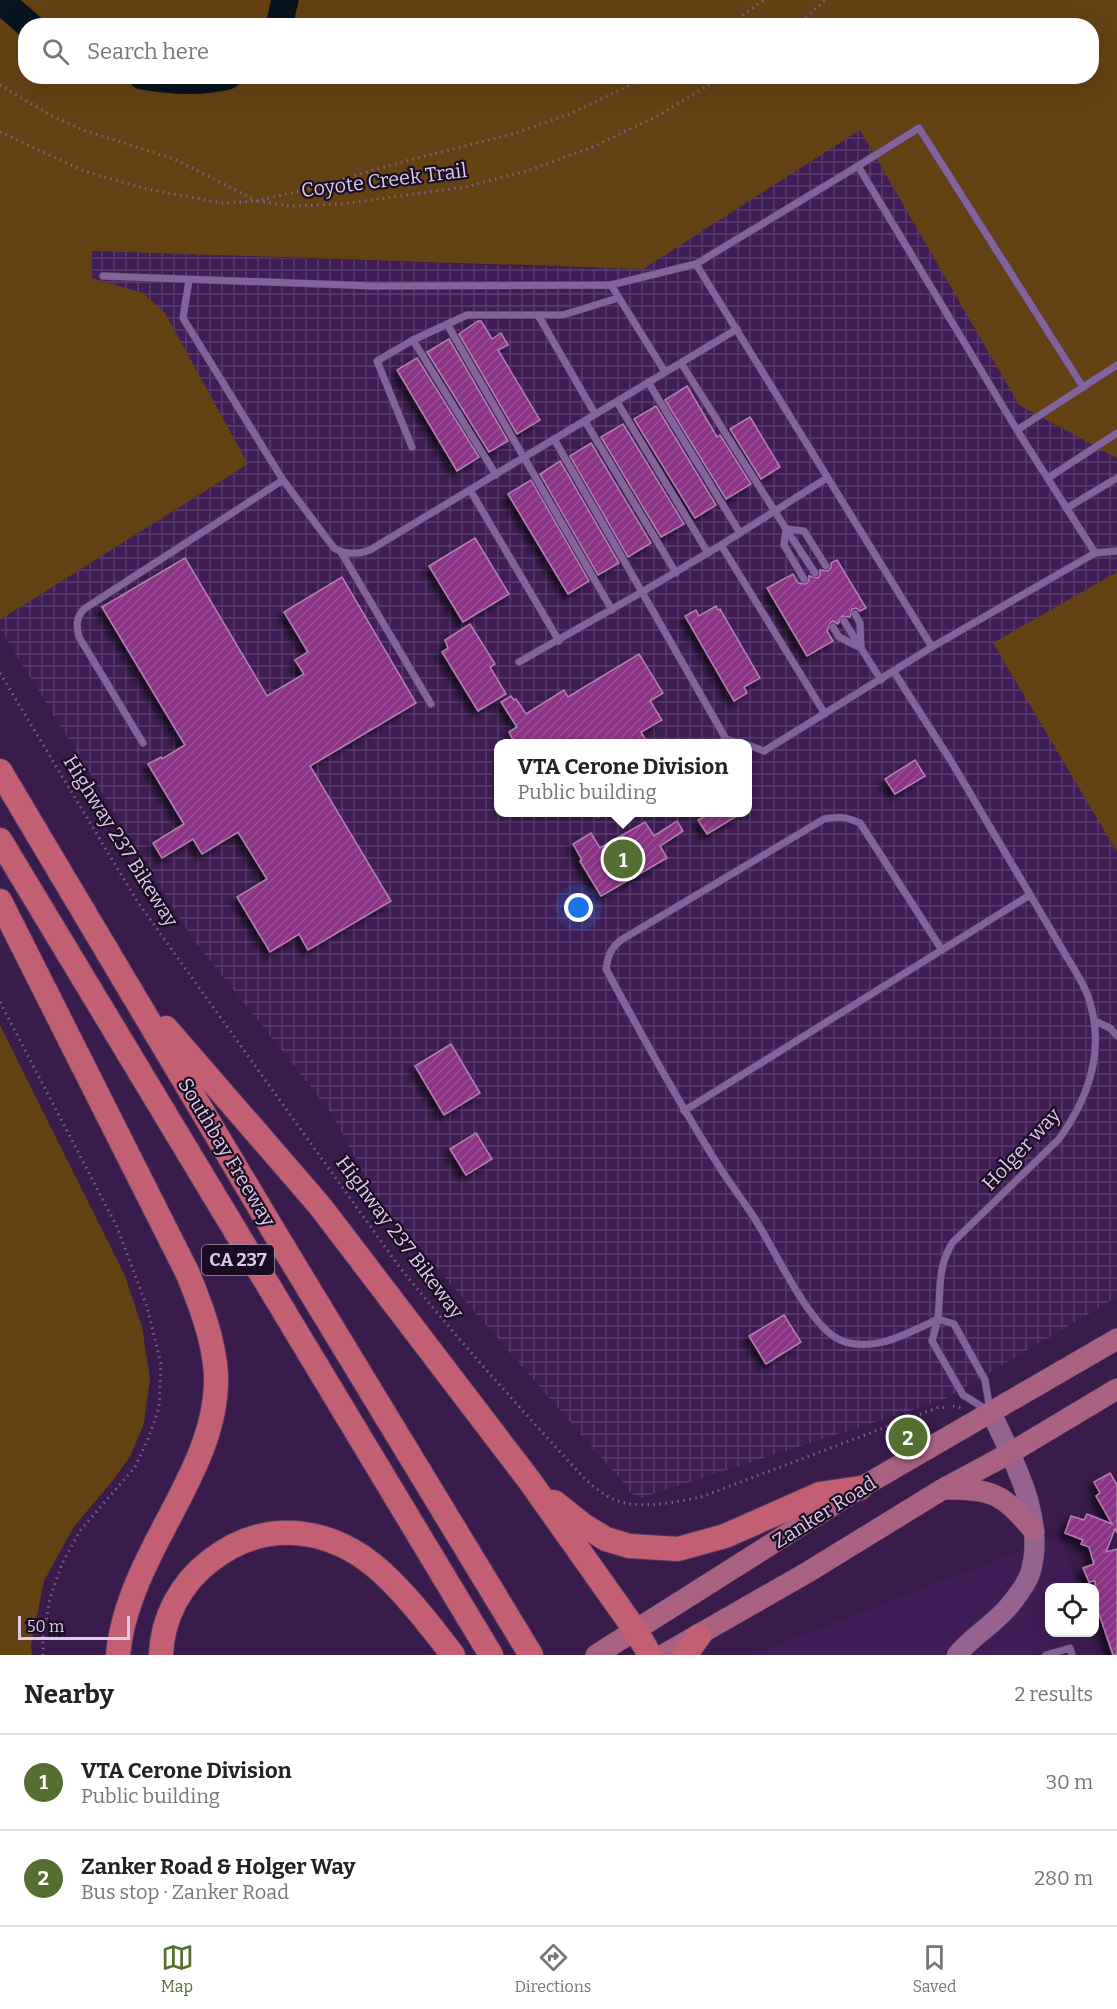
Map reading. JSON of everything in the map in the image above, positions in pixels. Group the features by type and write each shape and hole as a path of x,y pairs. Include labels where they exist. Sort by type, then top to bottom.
{"highway":[{"name":"Southbay Freeway","path":"0,771 276,1235 531,1655"},
{"path":"0,840 491,1655"},
{"name":"CA 237","path":"0,866 476,1655"},
{"path":"0,901 188,1274 202,1309 211,1342 216,1375 214,1407 205,1440 192,1471 142,1570 122,1628 118,1655"},
{"path":"126,981 320,1206 529,1480 636,1631 650,1655"},
{"path":"529,1480 583,1525 606,1539 629,1546 653,1549 678,1549 702,1544 820,1494 860,1488"},
{"path":"161,1655 169,1615 182,1590 199,1569 222,1551 248,1539 274,1532 300,1532 330,1539 362,1557 390,1579 453,1655"},
{"path":"685,1655 699,1636"}],"main road":[{"name":"Zanker Road","path":"603,1651 860,1488 1117,1339"},
{"path":"663,1655 699,1636 943,1489 1010,1453 1117,1389"},
{"path":"943,1489 963,1489 996,1494 1020,1513 1034,1531"}],"street":[{"path":"957,1655 1009,1606 1029,1574 1034,1551 1030,1505 991,1412"}],"lane":[{"path":"103,276 374,286 611,285 696,264 919,128 1083,387"},
{"path":"858,166 1095,553"},
{"path":"696,264 932,647"},
{"path":"189,280 183,318 283,480 329,543 340,552 431,705"},
{"path":"611,285 665,372"},
{"path":"412,447 377,361 413,340 467,315 563,315 618,298"},
{"path":"538,315 596,414"},
{"path":"447,324 612,610"},
{"path":"340,552 355,554 370,550 737,329"},
{"path":"413,340 496,475"},
{"path":"681,363 815,573"},
{"path":"1017,429 1117,364"},
{"path":"648,382 740,533"},
{"path":"617,402 708,553"},
{"path":"585,421 676,573"},
{"path":"1048,478 1117,433"},
{"path":"554,439 726,739"},
{"path":"519,662 676,573 827,478"},
{"path":"1067,508 1117,478"},
{"path":"143,743 79,637 76,621 79,614 283,480"},
{"path":"470,490 559,641"},
{"path":"786,529 804,531 826,566"},
{"path":"786,529 784,545 804,579"},
{"path":"721,545 825,714"},
{"path":"752,747 764,751 932,647 1095,553 1117,551"},
{"path":"855,614 860,623 861,648"},
{"path":"844,621 881,680"},
{"path":"833,627 839,637 861,648"},
{"name":"Holger way","path":"894,672 951,761 1030,895 1087,994 1095,1021 1096,1057 1091,1079 1073,1120 1059,1139 953,1242 941,1266 938,1319"},
{"path":"942,950 860,823 850,818 836,816 824,819 621,940 612,947 606,969 684,1111 757,1221 801,1296 821,1325 839,1339 851,1343 876,1344 905,1335 938,1319 954,1324 985,1380 991,1412"},
{"path":"684,1111 1030,895"},
{"path":"1095,1021 1110,1028 1117,1036"},
{"path":"938,1319 932,1341 963,1395 991,1412"},
{"path":"1046,1655 1070,1648 1072,1655"}],"path":[{"path":"739,18 765,0"},
{"path":"806,18 825,0"},
{"path":"0,84 50,115 122,143 174,159 257,201 516,133 570,114 632,84"},
{"name":"Coyote Creek Trail","path":"0,132 84,171 142,188 222,202 257,201 291,206 344,204 434,193 530,170 595,146 657,116 711,84"},
{"name":"Highway 237 Bikeway","path":"0,673 137,901 398,1264 430,1306 497,1383 584,1478 599,1491 614,1500 633,1504 677,1502 701,1497 939,1407 948,1408"},
{"path":"0,1002 117,1227 147,1308 161,1364 159,1408 148,1439 135,1467 79,1532 63,1563 50,1598 42,1638 43,1655"}],"shaded area":[{"path":"0,0 1117,0 1117,458 1019,405 860,130 643,269 92,251 92,278 143,293 165,313 248,464 0,620"},
{"path":"867,85 1117,346 1117,1297 943,1400 637,1499 376,1198 332,1114 193,939 0,629 0,620 248,464 143,293 91,278 91,251 599,269"},
{"path":"1117,572 1117,852 993,643"},
{"path":"0,1025 125,1276 142,1327 150,1378 144,1423 131,1455 73,1528 44,1581 31,1645 32,1655 0,1655"},
{"path":"1061,1535 1075,1583 1045,1583 1045,1637 1090,1637 1096,1655 751,1655"}],"building":[{"path":"481,321 492,339 501,333 508,345 498,350 540,420 517,434 459,334"},
{"path":"449,339 508,441 489,452 427,352"},
{"path":"417,358 479,457 457,471 397,370"},
{"path":"687,386 717,437 720,435 751,484 726,499 665,400"},
{"path":"656,406 716,505 695,518 634,419"},
{"path":"750,417 780,467 761,479 730,429"},
{"path":"623,424 684,524 661,537 601,437"},
{"path":"591,443 651,543 628,557 570,456"},
{"path":"560,461 619,563 598,575 540,474"},
{"path":"531,480 589,581 568,594 508,494"},
{"path":"475,538 509,594 463,622 429,566"},
{"path":"185,558 267,696 304,674 295,660 308,652 284,612 342,577 416,703 310,766 391,901 308,950 299,934 270,952 237,897 267,879 238,832 202,854 193,839 162,858 153,843 184,824 148,764 161,757 162,759 185,745 102,607"},
{"path":"837,560 866,608 860,611 856,608 852,609 850,617 842,616 838,624 833,621 830,623 827,631 833,641 807,656 767,588 793,574 798,583 806,584 809,576 818,578 820,570 828,571 831,563"},
{"path":"716,606 718,610 720,609 760,678 744,687 747,693 734,701 685,616 696,610 699,616"},
{"path":"470,624 495,664 490,667 506,694 478,711 442,652 448,648 445,640"},
{"path":"639,654 663,693 650,701 662,720 641,732 645,739 512,739 509,732 517,727 501,702 511,696 514,700 516,699 526,714 564,690 568,697"},
{"path":"915,760 925,776 895,794 885,779"},
{"path":"704,817 735,817 707,834 698,820"},
{"path":"677,821 683,831 660,846 667,858 601,896 580,861 582,860 573,844 591,833 600,848 645,822 654,836"},
{"path":"451,1044 480,1093 444,1115 415,1066"},
{"path":"476,1133 492,1159 466,1175 450,1149"},
{"path":"784,1315 801,1342 766,1364 749,1336"},
{"path":"1110,1473 1117,1485 1117,1533 1115,1529 1106,1552 1117,1549 1117,1655 1113,1655 1099,1614 1099,1583 1089,1582 1083,1568 1094,1564 1089,1547 1081,1544 1083,1540 1065,1533 1071,1516 1084,1520 1087,1514 1112,1524 1096,1496 1100,1493 1094,1482"}],"waterway":[{"path":"0,0 21,18"},
{"path":"281,18 285,0"}],"place":[{"name":"VTA Cerone Division","path":"623,859"},
{"name":"Zanker Road & Holger Way","path":"908,1437"}]}
